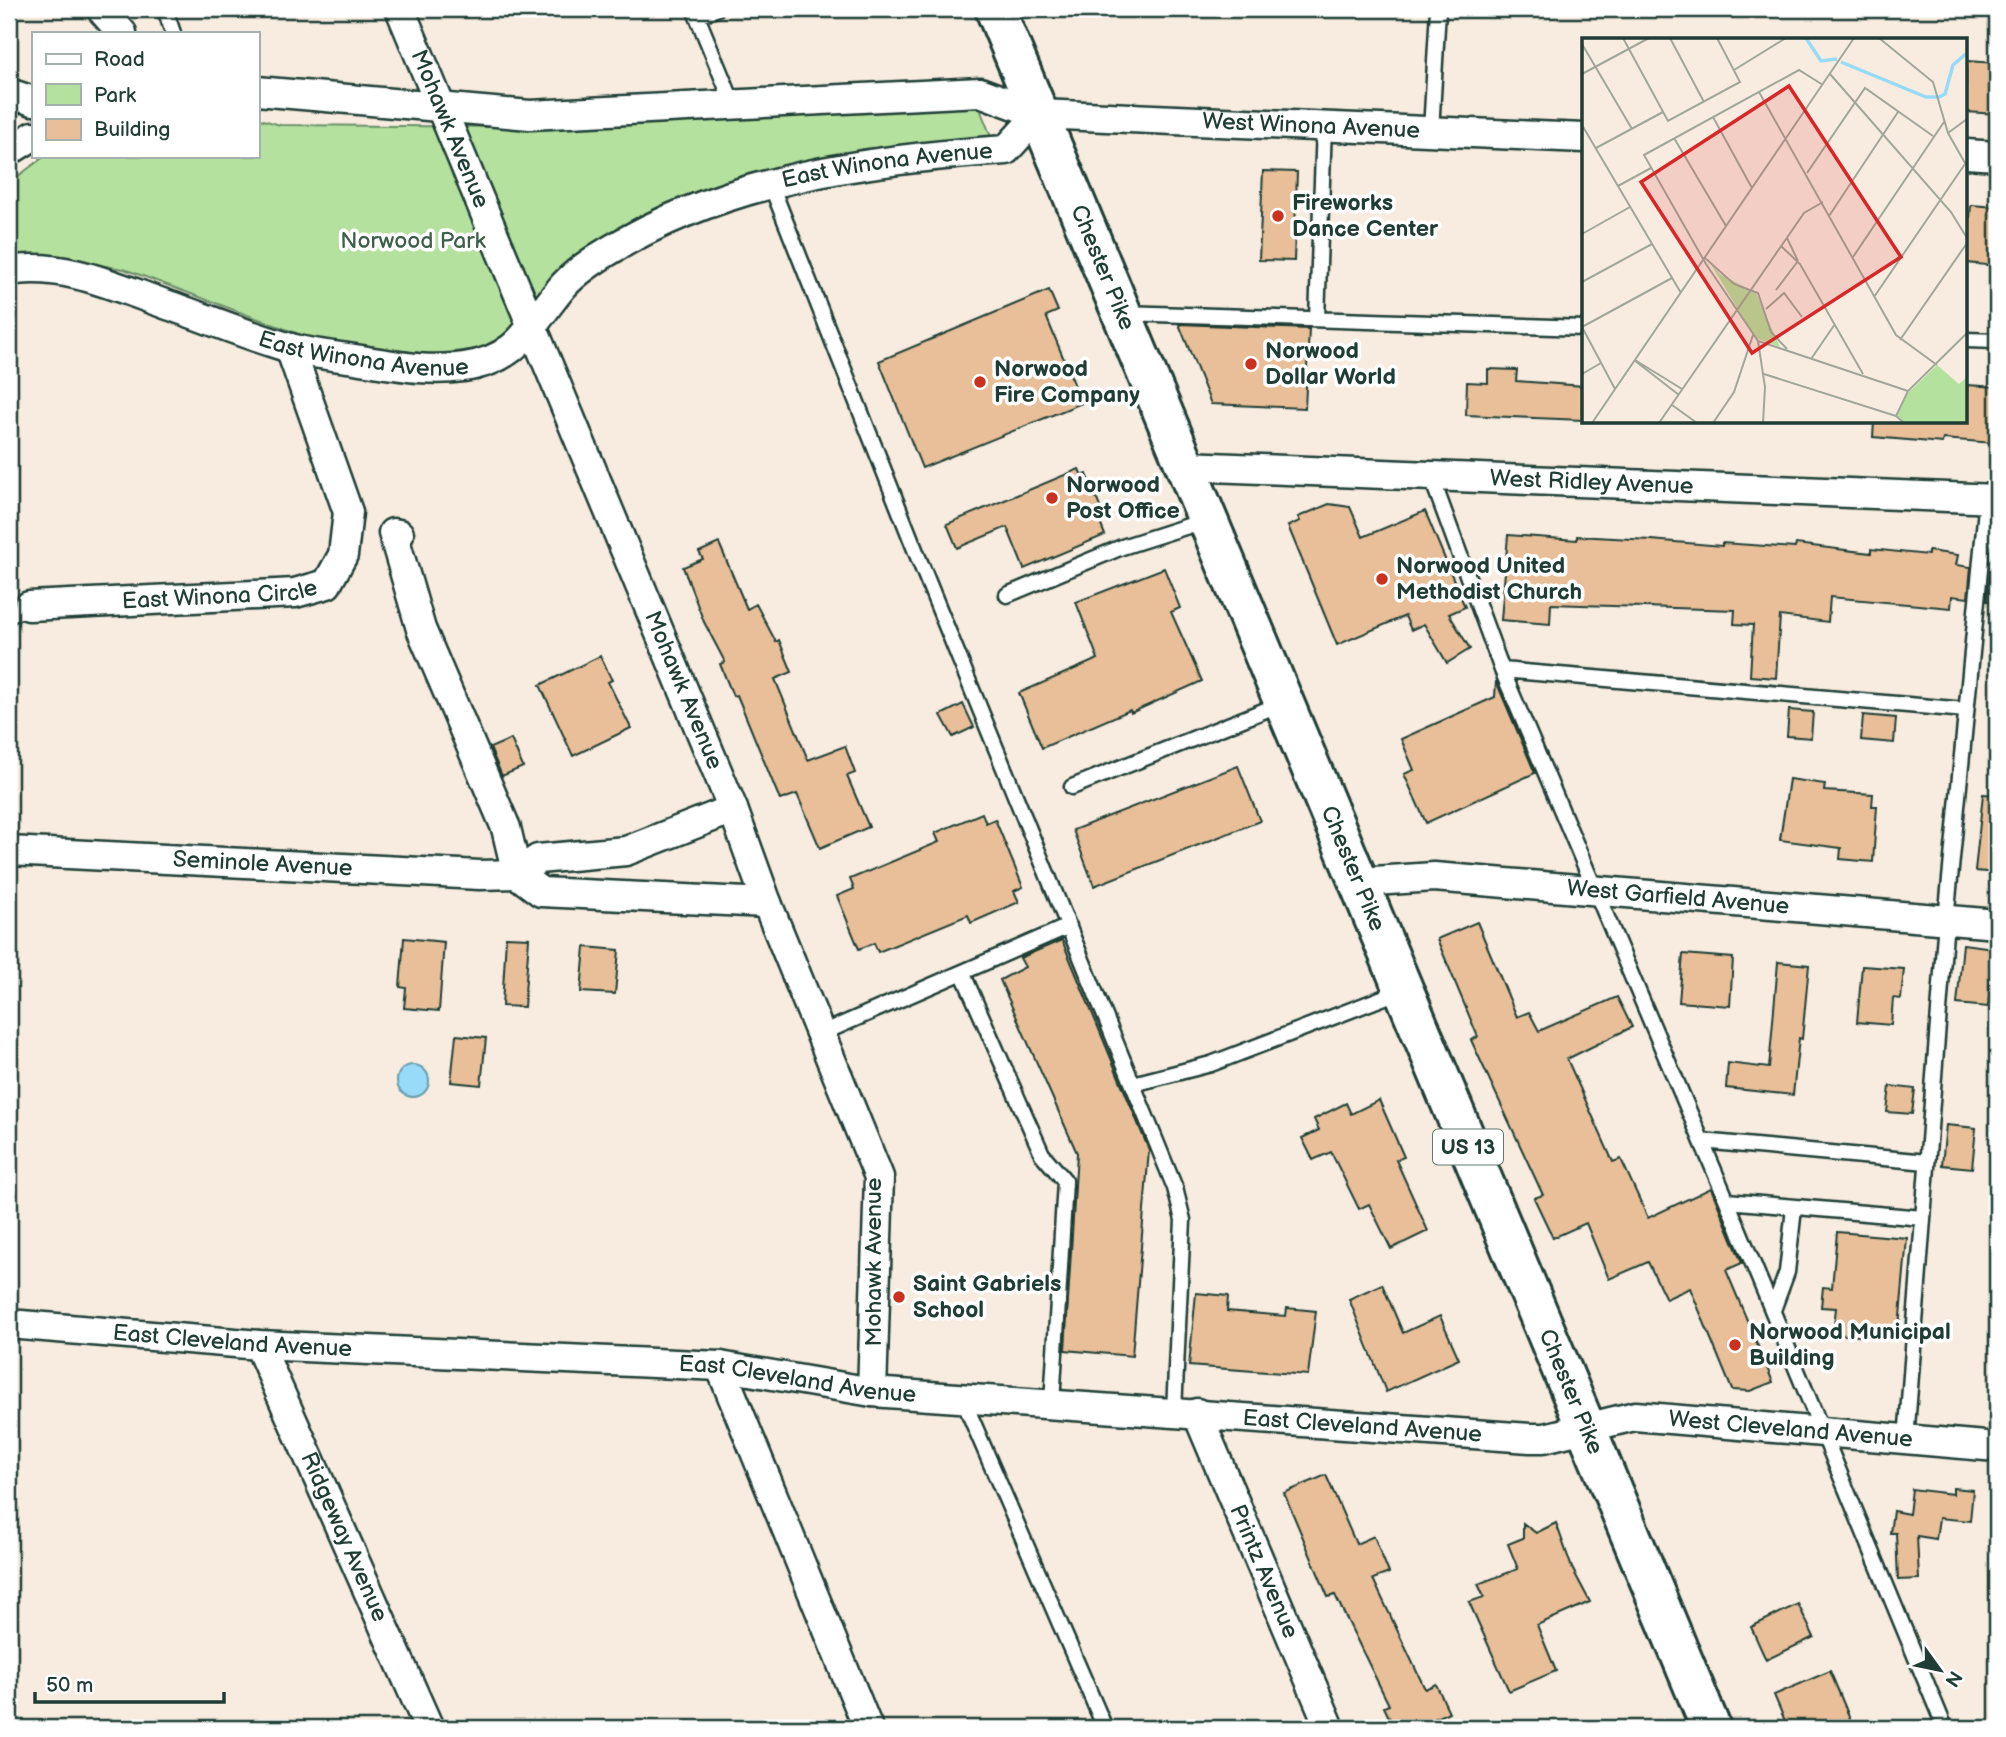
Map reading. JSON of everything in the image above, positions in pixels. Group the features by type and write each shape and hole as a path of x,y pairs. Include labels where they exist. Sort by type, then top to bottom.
{"main road":[{"name":"Chester Pike","path":"995,9 1711,1728"}],"street":[{"path":"101,9 121,32"},
{"name":"Mohawk Avenue","path":"400,9 733,810 767,903 879,1177 872,1392"},
{"path":"259,91 442,110 570,115 980,92 1039,114"},
{"path":"9,93 32,101"},
{"name":"West Winona Avenue","path":"1039,114 1582,138"},
{"name":"East Winona Avenue","path":"9,271 75,272 290,348 412,368 462,367 502,356 532,328 567,282 609,250 692,209 771,185 877,162 1006,150 1039,114"},
{"path":"9,151 32,137"},
{"path":"1968,154 1997,156"},
{"name":"East Winona Circle","path":"19,611 295,593 327,584 343,555 348,512 290,348"},
{"name":"West Ridley Avenue","path":"1186,466 1992,499"},
{"path":"399,534 393,533 421,629 506,828 517,874 541,892 767,903"},
{"name":"Seminole Avenue","path":"9,851 481,875 517,874 538,859 626,851 733,810"},
{"name":"West Garfield Avenue","path":"1359,882 1434,877 1997,924"},
{"name":"East Cleveland Avenue","path":"9,1324 259,1345 720,1366 872,1392 1530,1438 1544,1438 1584,1427"},
{"name":"Ridgeway Avenue","path":"259,1345 429,1728"},
{"path":"720,1366 868,1728"},
{"name":"Printz Avenue","path":"1185,1412 1330,1728"},
{"name":"West Cleveland Avenue","path":"1584,1427 1635,1416 1997,1447"}],"lane":[{"path":"165,9 173,32"},
{"path":"716,9 696,12 734,106"},
{"path":"1431,131 1438,9"},
{"path":"1317,319 1324,127"},
{"path":"771,185 1175,1188 1183,1220 1185,1412"},
{"path":"1122,313 1582,328"},
{"path":"1968,340 1997,341"},
{"path":"1431,476 1502,670 1773,1310 1945,1728"},
{"path":"1906,1440 1946,920 1966,710 1992,499"},
{"path":"1007,595 1122,547 1209,519"},
{"path":"1502,670 1966,710"},
{"path":"1072,787 1285,702"},
{"path":"820,1034 1069,926"},
{"path":"962,974 1042,1154 1065,1181 1052,1404"},
{"path":"1133,1084 1211,1064 1404,989"},
{"path":"1702,1141 1927,1162"},
{"path":"1727,1201 1923,1218"},
{"path":"1773,1310 1787,1272 1794,1208"},
{"path":"962,1397 1105,1728"}],"green space":[{"name":"Norwood Park","path":"978,104 992,139 732,182 521,321 501,341 480,349 407,357 307,337 124,269 46,257 9,266 9,183 42,158 259,158 259,119 280,125 530,127"}],"water":[{"path":"413,1065 424,1070 429,1081 424,1092 413,1097 402,1092 397,1081 402,1070"}],"building":[{"path":"1968,61 1997,63 1997,114 1968,112"},
{"name":"Fireworks Dance Center","path":"1263,171 1297,172 1294,261 1259,260"},
{"path":"1971,205 1997,207 1997,266 1968,263"},
{"name":"Norwood Fire Company","path":"1049,290 1058,311 1046,316 1082,403 922,468 879,361"},
{"name":"Norwood Dollar World","path":"1179,324 1309,329 1305,408 1211,404"},
{"path":"1488,369 1517,370 1516,381 1582,386 1582,420 1466,415 1467,382 1488,383"},
{"path":"1968,385 1997,387 1994,443 1943,439 1942,443 1873,437 1874,424 1968,424"},
{"name":"Norwood Post Office","path":"1079,469 1082,476 1087,474 1105,520 1100,523 1105,535 1024,569 1007,527 957,548 947,524"},
{"name":"Norwood United Methodist Church","path":"1329,504 1350,507 1363,537 1425,511 1465,607 1449,614 1470,649 1447,663 1424,624 1411,630 1405,616 1337,645 1288,526 1300,521 1298,517"},
{"path":"1508,535 1577,540 1577,536 1722,546 1722,543 1795,548 1796,544 1871,553 1871,549 1958,555 1956,565 1971,567 1968,598 1952,596 1951,608 1830,597 1828,622 1780,616 1776,678 1750,676 1753,625 1734,624 1735,610 1551,604 1550,624 1501,620"},
{"path":"719,543 747,609 756,604 776,642 779,640 792,672 775,679 808,760 845,746 855,773 847,776 869,827 820,848 797,794 780,800 737,695 733,696 720,664 725,662 704,622 683,567 703,559 699,552"},
{"path":"1164,568 1180,608 1171,612 1202,681 1042,748 1019,693 1098,659 1076,602"},
{"path":"1990,570 1997,571 1997,603 1987,601"},
{"path":"600,656 612,680 608,682 631,728 573,756 540,685"},
{"path":"1496,681 1535,773 1426,823 1404,774 1414,770 1401,739 1495,697"},
{"path":"963,704 974,727 953,737 941,715"},
{"path":"1789,710 1813,712 1811,738 1787,736"},
{"path":"1863,715 1896,718 1894,743 1861,740"},
{"path":"511,739 523,767 502,776 490,748"},
{"path":"1238,766 1260,821 1094,886 1073,830"},
{"path":"1789,779 1825,784 1824,791 1873,794 1872,806 1877,806 1873,862 1840,859 1841,848 1780,840"},
{"path":"1983,794 1997,795 1997,873 1975,871"},
{"path":"982,813 986,823 995,819 1023,887 1014,891 1019,902 971,923 968,915 878,952 874,943 859,949 837,896 854,889 850,879 939,842 935,833"},
{"path":"1477,922 1517,1017 1529,1012 1539,1031 1617,997 1632,1027 1567,1059 1613,1162 1621,1159 1648,1218 1711,1188 1742,1263 1726,1270 1773,1382 1750,1391 1732,1390 1690,1288 1666,1299 1648,1262 1609,1279 1586,1223 1553,1238 1534,1198 1543,1195 1471,1040 1478,1037 1437,939"},
{"path":"506,937 529,938 524,1007 502,1006"},
{"path":"404,938 444,942 439,1011 404,1008 406,988 400,987"},
{"path":"1062,940 1149,1150 1132,1356 1065,1350 1077,1153 1000,980 1025,967 1020,958"},
{"path":"1963,944 1994,948 1988,1007 1957,1004"},
{"path":"585,947 619,950 615,994 581,992"},
{"path":"1683,954 1733,958 1730,1006 1679,1002"},
{"path":"1778,962 1809,965 1793,1095 1726,1088 1728,1063 1769,1068"},
{"path":"1862,966 1904,969 1901,999 1893,998 1891,1025 1857,1022"},
{"path":"456,1035 486,1038 481,1085 451,1082"},
{"path":"1890,1086 1915,1089 1912,1114 1887,1112"},
{"path":"1379,1100 1404,1157 1396,1160 1428,1231 1391,1249 1369,1204 1359,1209 1331,1152 1313,1160 1302,1138 1319,1130 1314,1119 1346,1103 1351,1114"},
{"path":"1946,1125 1976,1128 1972,1168 1942,1165"},
{"path":"1837,1232 1907,1238 1898,1339 1833,1334 1836,1308 1821,1307 1823,1287 1832,1288"},
{"path":"1382,1284 1403,1333 1440,1316 1459,1359 1386,1392 1349,1299"},
{"path":"1196,1293 1228,1296 1227,1311 1286,1316 1287,1308 1316,1311 1308,1375 1189,1366"},
{"path":"1326,1475 1356,1544 1374,1536 1389,1573 1373,1579 1425,1689 1436,1684 1449,1712 1414,1728 1394,1728 1384,1707 1389,1705 1335,1595 1328,1597 1284,1493"},
{"path":"1953,1488 1973,1490 1970,1521 1939,1518 1936,1539 1917,1536 1919,1579 1898,1580 1896,1533 1890,1533 1893,1511 1909,1514 1912,1489 1953,1494"},
{"path":"1523,1523 1536,1533 1556,1523 1572,1568 1590,1602 1537,1625 1556,1671 1509,1691 1469,1602 1484,1597 1478,1584 1518,1569 1508,1544 1523,1538"},
{"path":"1798,1604 1814,1637 1766,1660 1751,1627"},
{"path":"1830,1671 1854,1728 1788,1728 1774,1695"}],"place":[{"name":"Fireworks Dance Center","path":"1278,216"},
{"name":"Norwood Dollar World","path":"1251,364"},
{"name":"Norwood Fire Company","path":"980,382"},
{"name":"Norwood Post Office","path":"1052,498"},
{"name":"Norwood United Methodist Church","path":"1382,579"},
{"name":"Saint Gabriels School","path":"899,1297"},
{"name":"Norwood Municipal Building","path":"1735,1345"}]}
